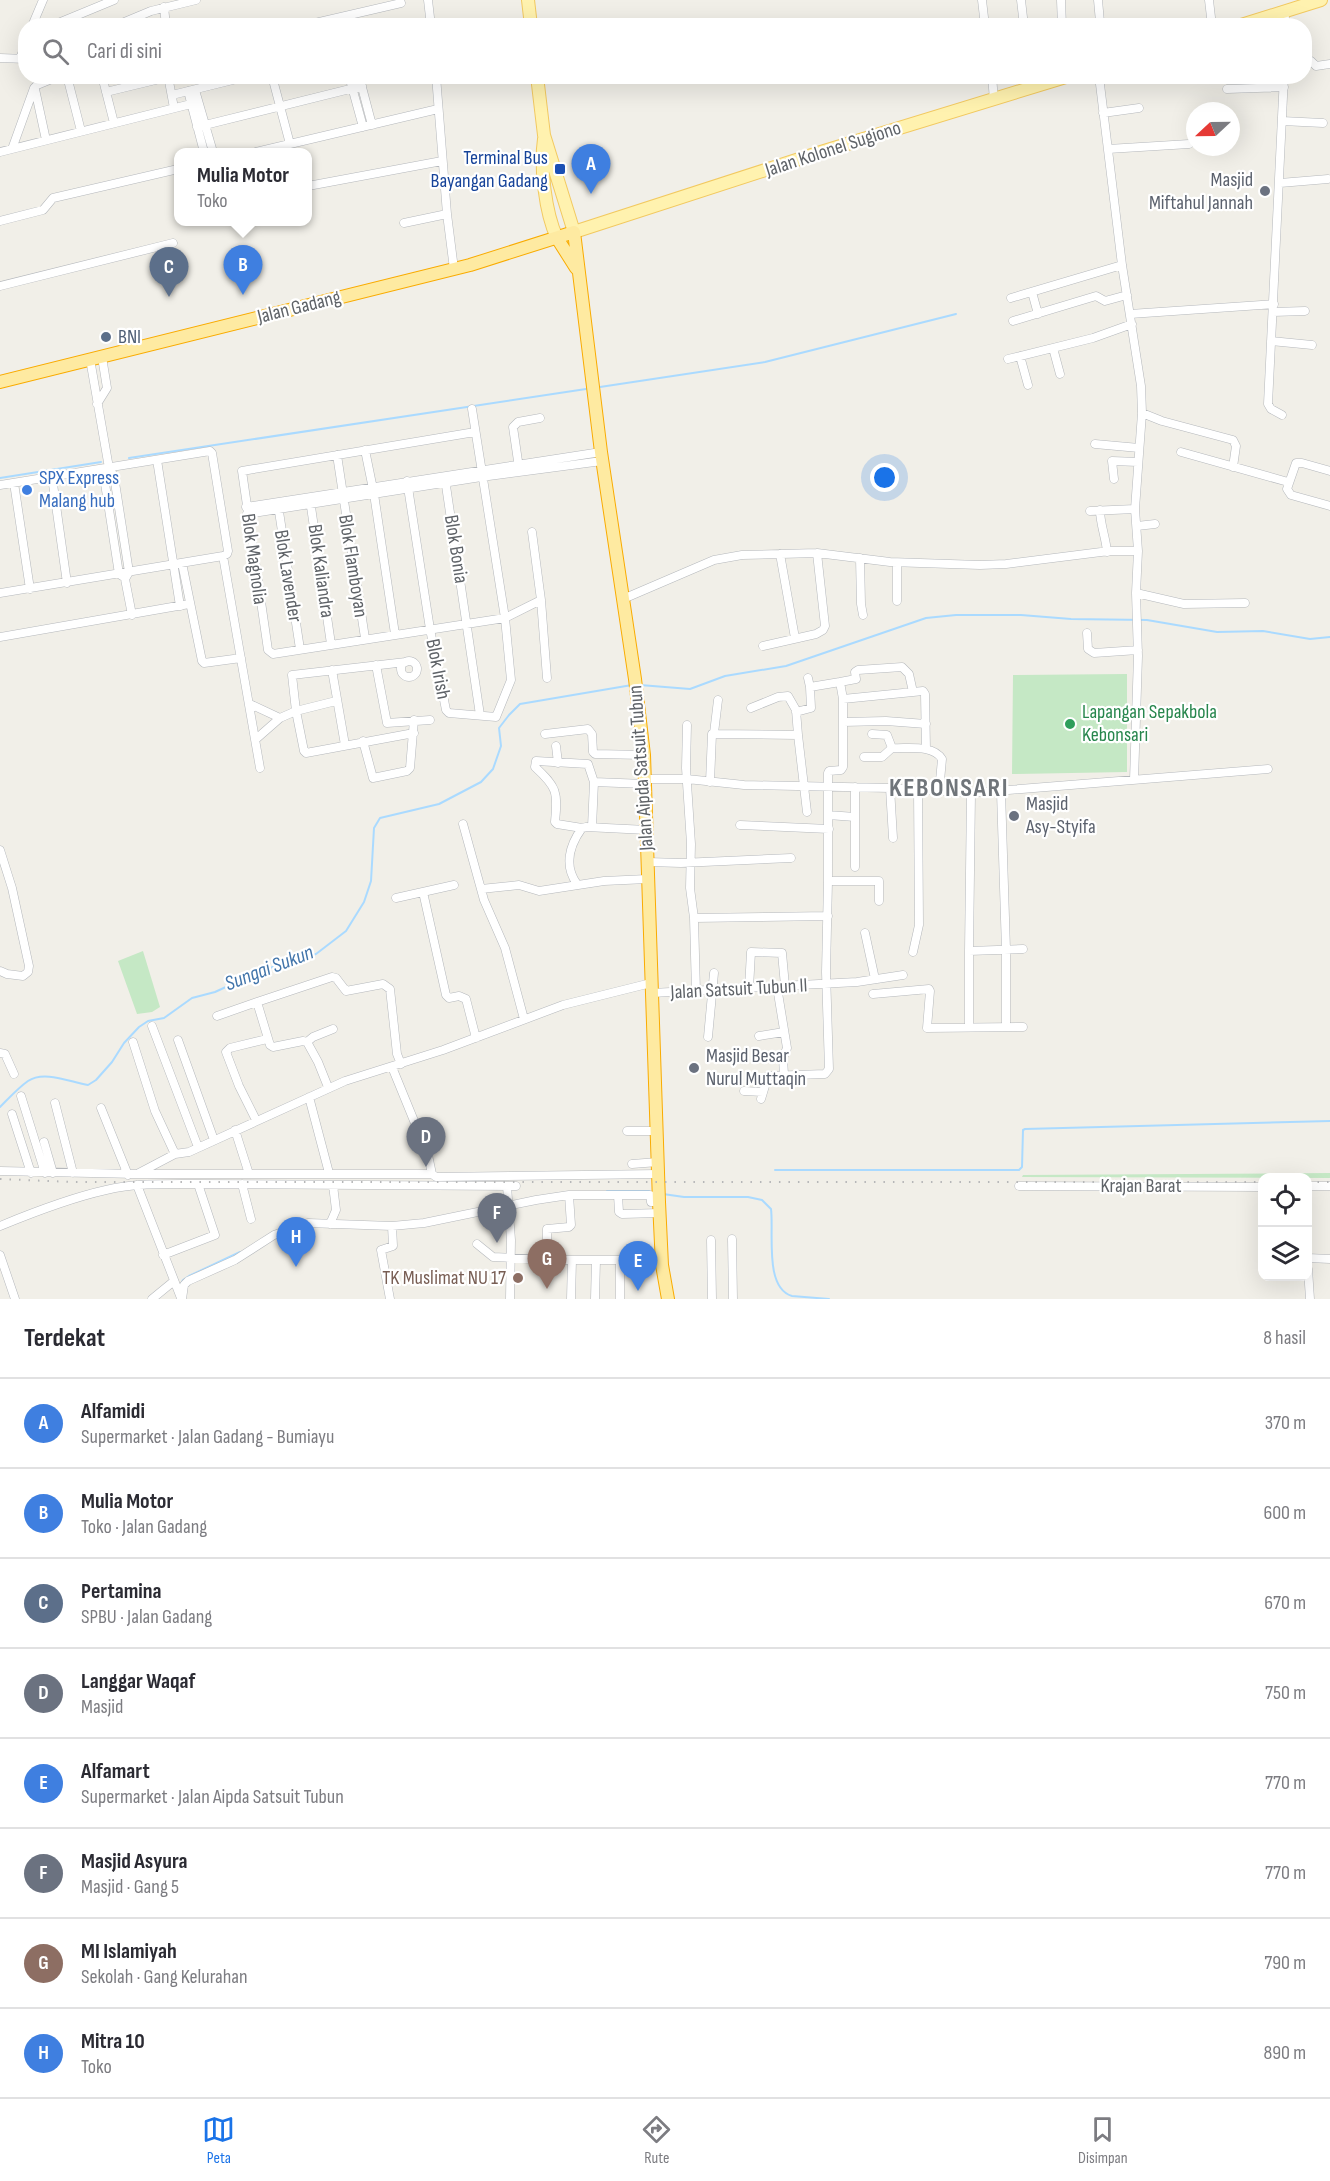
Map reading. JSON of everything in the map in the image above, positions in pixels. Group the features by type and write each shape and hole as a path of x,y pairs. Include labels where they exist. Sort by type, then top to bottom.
{"highway":[{"name":"Jalan Gadang","path":"0,381 454,269 574,232"},
{"name":"Jalan Aipda Satsuit Tubun","path":"574,232 602,456 644,755 662,1299"},
{"name":"Jalan Aipda Satsuit Tubun","path":"557,238 578,272"},
{"name":"Jalan Aipda Satsuit Tubun","path":"662,1264 668,1299"}],"main road":[{"path":"528,0 530,18"},
{"path":"1263,18 1321,0"},
{"path":"538,84 544,135 574,232"},
{"name":"Jalan Kolonel Sugiono","path":"597,225 821,152 994,100 1028,84"},
{"path":"544,135 542,159 548,206 552,227 557,238"},
{"name":"Jalan Gadang","path":"574,232 597,225"}],"street":[{"path":"35,18 43,0"},
{"path":"70,18 114,0"},
{"path":"135,18 164,7 196,0"},
{"path":"428,0 430,18"},
{"path":"982,0 984,18"},
{"path":"1021,0 1023,18"},
{"path":"1061,0 1062,18"},
{"path":"1098,0 1100,18"},
{"path":"1209,0 1211,18"},
{"path":"336,18 401,3"},
{"path":"164,7 165,18"},
{"path":"1284,11 1285,18"},
{"path":"0,58 18,59"},
{"path":"1312,62 1316,66 1330,64"},
{"path":"12,148 34,88 39,84"},
{"path":"69,84 81,131"},
{"path":"104,84 114,123"},
{"path":"106,92 139,84"},
{"path":"170,84 174,108"},
{"path":"172,95 219,84"},
{"path":"274,84 290,144"},
{"path":"352,84 363,127"},
{"path":"436,84 454,269"},
{"path":"993,84 994,100"},
{"path":"1100,84 1122,265 1140,382 1142,413 1135,508 1138,551 1136,607 1138,650 1134,780"},
{"path":"201,126 362,86 372,124"},
{"path":"1227,89 1284,87 1268,404 1271,410 1282,415"},
{"path":"34,88 46,140"},
{"path":"192,91 191,104 211,148"},
{"path":"192,91 201,126 203,148"},
{"path":"0,152 191,104"},
{"path":"1103,113 1139,108"},
{"path":"275,148 438,109"},
{"path":"1282,121 1323,123"},
{"path":"1108,149 1186,144"},
{"path":"312,185 442,161"},
{"path":"0,221 43,210 53,198 174,170"},
{"path":"1280,183 1328,179"},
{"path":"404,224 447,214"},
{"path":"0,286 173,243"},
{"path":"1011,298 1122,265"},
{"path":"1032,292 1038,314"},
{"path":"1013,321 1096,296 1105,301 1127,295"},
{"path":"1130,314 1274,308 1305,311"},
{"path":"1008,359 1132,324"},
{"path":"1271,341 1312,345"},
{"path":"1053,348 1060,374"},
{"path":"1020,356 1028,385"},
{"path":"96,358 107,388 97,404"},
{"path":"96,358 97,404 109,468 114,476 120,516 124,575"},
{"path":"472,409 504,618 511,680 496,717 480,715"},
{"path":"1142,413 1162,421 1233,440 1236,446 1233,467"},
{"path":"519,468 513,427 518,422 540,418"},
{"path":"1141,422 1162,421"},
{"path":"337,455 475,432"},
{"path":"1095,444 1139,448"},
{"path":"365,450 395,633"},
{"path":"0,485 207,451 212,453 228,551 222,556 124,575 0,593"},
{"path":"1181,452 1288,482"},
{"name":"Blok Magnolia","path":"300,649 273,654 268,650 242,474 245,470 337,455"},
{"name":"Blok Flamboyan","path":"337,455 364,638"},
{"path":"247,510 602,456"},
{"path":"157,460 180,606"},
{"path":"1114,479 1112,461 1138,462"},
{"path":"1330,471 1296,463 1287,489 1291,495 1330,506"},
{"path":"109,468 104,477 132,615"},
{"path":"52,477 67,583"},
{"name":"Blok Bonia","path":"445,479 480,715"},
{"path":"14,483 30,589"},
{"path":"408,485 430,629"},
{"name":"Blok Kaliandra","path":"310,501 332,644"},
{"name":"Blok Lavender","path":"278,506 300,649"},
{"path":"1090,511 1135,508"},
{"path":"1100,510 1107,552"},
{"path":"111,518 120,516"},
{"path":"1137,526 1155,524"},
{"path":"532,532 541,600 547,678"},
{"path":"623,599 714,560 742,555 817,553 921,565 1006,564 1107,552 1138,551"},
{"path":"763,646 816,634 824,630 817,553"},
{"path":"780,554 795,638"},
{"path":"222,556 260,768"},
{"path":"860,558 863,615"},
{"path":"182,563 202,661 204,663 241,658"},
{"path":"897,563 897,601"},
{"path":"1137,593 1184,604 1245,603"},
{"path":"300,649 504,618 541,600"},
{"path":"0,635 189,604"},
{"name":"Blok Irish","path":"430,629 446,710 449,713 480,715"},
{"path":"1087,633 1088,648 1094,653 1138,650"},
{"path":"402,672 401,667 406,662"},
{"path":"389,663 405,676 410,677 416,672 415,665 406,662 389,663 292,675 304,751 306,753 414,733"},
{"path":"376,665 389,737"},
{"path":"810,687 856,679 855,672 858,670 902,667 909,674 913,692"},
{"path":"332,670 345,745"},
{"path":"796,711 811,708 808,678"},
{"path":"744,1091 762,1096 768,1076 825,1074 828,1071 829,1014 826,984 828,771 843,768 843,699 840,682"},
{"path":"843,699 924,692 926,749"},
{"path":"751,708 785,695 790,698 796,711 807,812"},
{"path":"711,782 711,736 714,733 718,700"},
{"path":"256,739 279,718 296,711 336,701"},
{"path":"250,704 279,718"},
{"path":"363,741 371,774 375,778 410,769 414,720"},
{"path":"387,723 430,720"},
{"path":"843,722 886,721 926,724"},
{"path":"687,725 687,779 691,844 690,888 694,918 696,992"},
{"path":"545,734 588,729 592,734 595,754 644,755"},
{"path":"714,733 798,735"},
{"path":"872,734 885,734 890,739 892,748"},
{"path":"556,746 558,763"},
{"path":"864,757 882,757 892,748 926,749 937,753 942,759 939,792"},
{"path":"592,827 594,782 588,764 536,761 534,763 556,790 555,822 557,824 582,828 647,830"},
{"path":"594,782 687,779 744,785 918,789 971,794 1268,769"},
{"path":"855,787 855,867"},
{"path":"890,788 893,838"},
{"path":"913,952 920,925 918,789"},
{"path":"1001,792 1006,1027"},
{"path":"969,1027 971,794"},
{"path":"828,815 855,817"},
{"path":"463,824 481,889 505,948 524,1019"},
{"path":"740,825 828,829"},
{"path":"577,884 568,866 574,844 582,828"},
{"path":"0,850 12,888 29,966 28,972 23,976 0,971"},
{"path":"648,862 791,858"},
{"path":"481,889 519,885 538,891 577,884 647,879"},
{"path":"828,881 879,881 879,901"},
{"path":"396,898 454,885"},
{"path":"423,892 446,995 449,998 459,996 466,999 476,1038"},
{"path":"694,918 828,916"},
{"path":"865,933 875,979"},
{"path":"969,951 1023,949"},
{"path":"749,988 751,952 783,954 781,986 787,1048 783,1058 784,1075"},
{"path":"708,1037 714,973"},
{"name":"Jalan Satsuit Tubun II","path":"133,1174 176,1154 189,1152 328,1087 401,1064 592,996 651,988 696,992 826,984 903,975"},
{"path":"217,1016 332,977 336,978 346,991 387,985 390,989 397,1054 401,1064"},
{"path":"873,994 929,989 926,1027 1023,1027"},
{"path":"257,1002 267,1039 273,1047 307,1042 333,1029"},
{"path":"152,1026 198,1147"},
{"path":"759,1036 784,1032"},
{"path":"256,1120 239,1086 226,1052 230,1048 267,1039"},
{"path":"178,1041 214,1140"},
{"path":"133,1042 155,1111 176,1154"},
{"path":"307,1042 328,1087"},
{"path":"0,1053 5,1054 14,1074"},
{"path":"392,1067 428,1155 432,1174"},
{"path":"21,1096 49,1173"},
{"path":"309,1097 329,1173"},
{"path":"55,1103 73,1173"},
{"path":"101,1108 133,1174"},
{"path":"12,1114 31,1173"},
{"path":"235,1130 249,1174"},
{"path":"627,1131 657,1131"},
{"path":"44,1142 49,1173"},
{"path":"632,1164 658,1168"},
{"path":"0,1171 133,1174 432,1174 436,1177 658,1168"},
{"path":"163,1255 215,1235 198,1184"},
{"path":"242,1184 250,1219"},
{"path":"137,1185 178,1291"},
{"path":"0,1226 49,1207 102,1191 137,1185 511,1186 509,1204 510,1299"},
{"path":"331,1222 336,1210 333,1185"},
{"name":"Krajan Barat","path":"1019,1185 1258,1186"},
{"path":"1312,1186 1330,1186"},
{"path":"152,1299 178,1291 188,1281 235,1260 274,1236 308,1223 331,1222 392,1226 424,1223 509,1204 569,1195 650,1195 651,1202 659,1202"},
{"path":"547,1260 547,1229 571,1225 569,1195"},
{"path":"618,1195 622,1214 659,1202"},
{"path":"390,1299 381,1250 393,1246 392,1226"},
{"path":"732,1239 733,1299"},
{"path":"711,1240 712,1299"},
{"path":"477,1244 490,1256 510,1259 620,1260 662,1264"},
{"path":"0,1256 15,1299"},
{"path":"1312,1258 1330,1258"},
{"path":"571,1299 572,1260"},
{"path":"595,1299 596,1260"},
{"path":"620,1260 620,1299"},
{"path":"1309,1281 1310,1298"}],"green space":[{"name":"Lapangan Sepakbola Kebonsari","path":"1127,674 1127,772 1012,774 1013,675"},
{"path":"143,951 160,1007 152,1012 137,1014 118,961"},
{"path":"1258,1173 1258,1178 1022,1177 1023,1175"},
{"path":"1312,1173 1330,1173 1330,1178 1312,1178"}],"waterway":[{"path":"600,387 765,362 956,314"},
{"path":"129,458 586,389"},
{"path":"0,478 101,462"},
{"path":"640,685 690,689 725,676 786,666 926,618 956,615 1147,620 1217,632 1263,631 1310,639 1330,637"},
{"name":"Sungai Sukun","path":"0,1107 34,1078 57,1078 88,1085 96,1080 112,1062 124,1043 148,1021 164,1018 192,998 215,992 263,970 316,954 346,931 364,902 371,881 374,828 380,818 439,804 481,782 493,769 501,746 499,728 520,704 632,685"},
{"path":"775,1170 1019,1170 1022,1167 1023,1130 1025,1129 1330,1121"},
{"path":"607,1191 649,1191"},
{"path":"663,1194 684,1197 748,1197 762,1200 771,1209 772,1258 777,1282 783,1291 792,1296 829,1299"},
{"path":"287,1227 304,1221"},
{"path":"179,1288 183,1280 189,1276 240,1252"}],"railway":[{"path":"0,1179 72,1182 1258,1182"},
{"path":"1312,1182 1330,1182"}],"place":[{"name":"Terminal Bus Bayangan Gadang","path":"560,169"},
{"name":"Masjid Miftahul Jannah","path":"1265,191"},
{"name":"Alfamidi","path":"591,194"},
{"name":"Mulia Motor","path":"243,295"},
{"name":"Pertamina","path":"169,297"},
{"name":"BNI","path":"106,337"},
{"name":"SPX Express Malang hub","path":"27,490"},
{"name":"Lapangan Sepakbola Kebonsari","path":"1070,724"},
{"name":"Masjid Asy-Styifa","path":"1014,816"},
{"name":"Masjid Besar Nurul Muttaqin","path":"694,1068"},
{"name":"Langgar Waqaf","path":"426,1167"},
{"name":"Masjid Asyura","path":"497,1243"},
{"name":"Mitra 10","path":"296,1267"},
{"name":"TK Muslimat NU 17","path":"518,1278"},
{"name":"MI Islamiyah","path":"547,1289"},
{"name":"Alfamart","path":"638,1291"}],"district":[{"name":"KEBONSARI","path":"949,788"}]}
